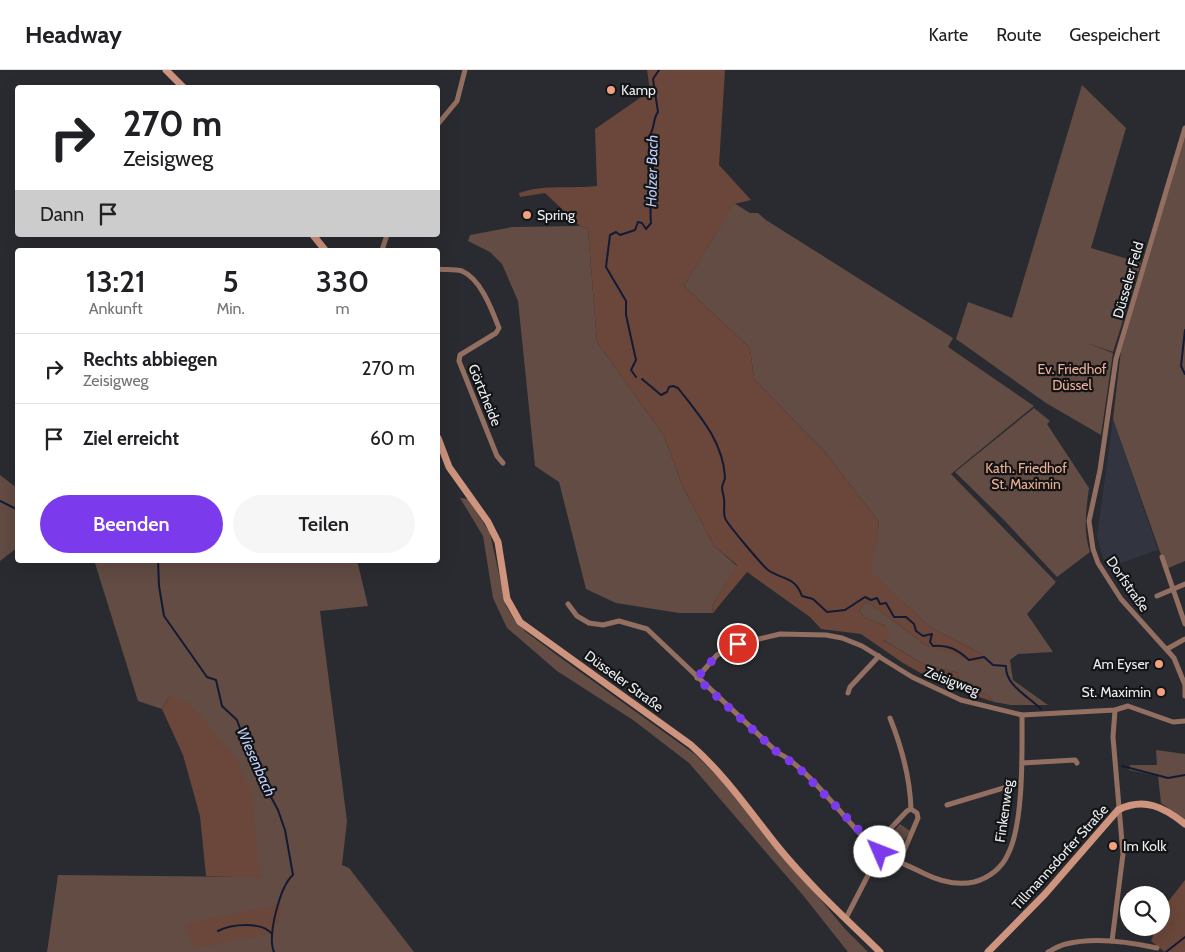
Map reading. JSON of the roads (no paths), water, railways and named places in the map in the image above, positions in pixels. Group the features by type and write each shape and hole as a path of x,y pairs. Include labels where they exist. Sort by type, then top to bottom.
{"main road":[{"path":"166,70 181,85"},
{"path":"315,237 323,248"},
{"name":"Düsseler Straße","path":"440,443 449,467 488,522 498,542 507,599 520,622 698,751 717,769 778,847 846,918"},
{"name":"Tillmannsdorfer Straße","path":"988,952 1045,894 1118,810 1131,804 1152,804 1185,824"},
{"path":"846,918 880,952"}],"street":[{"path":"440,122 457,101 465,70"},
{"name":"Düsseler Feld","path":"1105,442 1116,359 1185,128"},
{"name":"Görtzheide","path":"440,269 462,271 475,283 488,300 499,328 496,333 460,356 459,361 498,456 503,463"},
{"name":"Dorfstraße","path":"1105,442 1089,521 1093,549 1098,563 1121,599 1168,649 1177,663 1184,685 1185,696"},
{"path":"1162,557 1185,624"},
{"path":"1157,596 1185,584"},
{"name":"Finkenweg","path":"568,604 578,616 590,623 603,625 619,621 641,626 778,753 797,766 873,847 935,879 952,883 974,882 992,874 1004,861 1012,846 1022,763 1022,715"},
{"name":"Zeisigweg","path":"697,678 717,655 738,644 780,634 842,638 862,646 912,677 961,700 1022,715"},
{"path":"1168,649 1185,639"},
{"path":"848,693 850,687 879,656"},
{"path":"1022,715 1115,710 1128,706 1174,722 1185,721"},
{"path":"1112,942 1123,854 1113,737 1115,710"},
{"path":"890,718 903,751 911,792 911,809"},
{"path":"1022,763 1075,760 1078,763"},
{"path":"948,805 1020,783"},
{"path":"873,847 911,809"},
{"path":"900,860 918,818 917,813 911,809"},
{"path":"846,918 880,852"},
{"path":"1048,952 1066,944 1112,942 1157,948"}],"waterway":[{"name":"Holzer Bach","path":"636,377 631,370 636,360 626,315 626,301 606,267 610,235 616,232 620,235 635,230 638,222 642,223 646,229 651,223 653,155 650,135 658,112 653,79 659,70"},
{"path":"1185,330 1181,366 1185,374"},
{"name":"Holzer Bach","path":"642,379 661,395 667,392 669,387 678,388 709,429 720,452 723,464 725,477 722,488 725,518 768,570 788,579 796,585 802,596 813,599 827,612 845,610 865,597 871,600 877,598 880,604 886,603 894,617 906,617 914,624 916,631 923,636 932,634 930,642 933,646 952,648 969,660 984,657 993,665 1006,666 1009,679 1013,685 1041,709"},
{"name":"Wiesenbach","path":"0,501 15,508"},
{"name":"Wiesenbach","path":"158,563 159,586 164,616 207,677 216,680 222,706 237,720 250,757 256,763 257,771 278,810 285,830 293,875 284,889 276,912 272,935 274,952"},
{"name":"Holzer Bach","path":"1122,766 1168,778 1185,775"},
{"path":"218,931 238,925 254,925 272,934"},
{"path":"1166,952 1185,937"}],"place":[{"name":"Kamp","path":"611,90"},
{"name":"Spring","path":"527,215"},
{"name":"Am Eyser","path":"1159,664"},
{"name":"St. Maximin","path":"1161,692"},
{"name":"Im Kolk","path":"1113,846"}],"park label":[{"name":"Ev. Friedhof Düssel","path":"1072,378"},
{"name":"Kath. Friedhof St. Maximin","path":"1026,476"}]}
